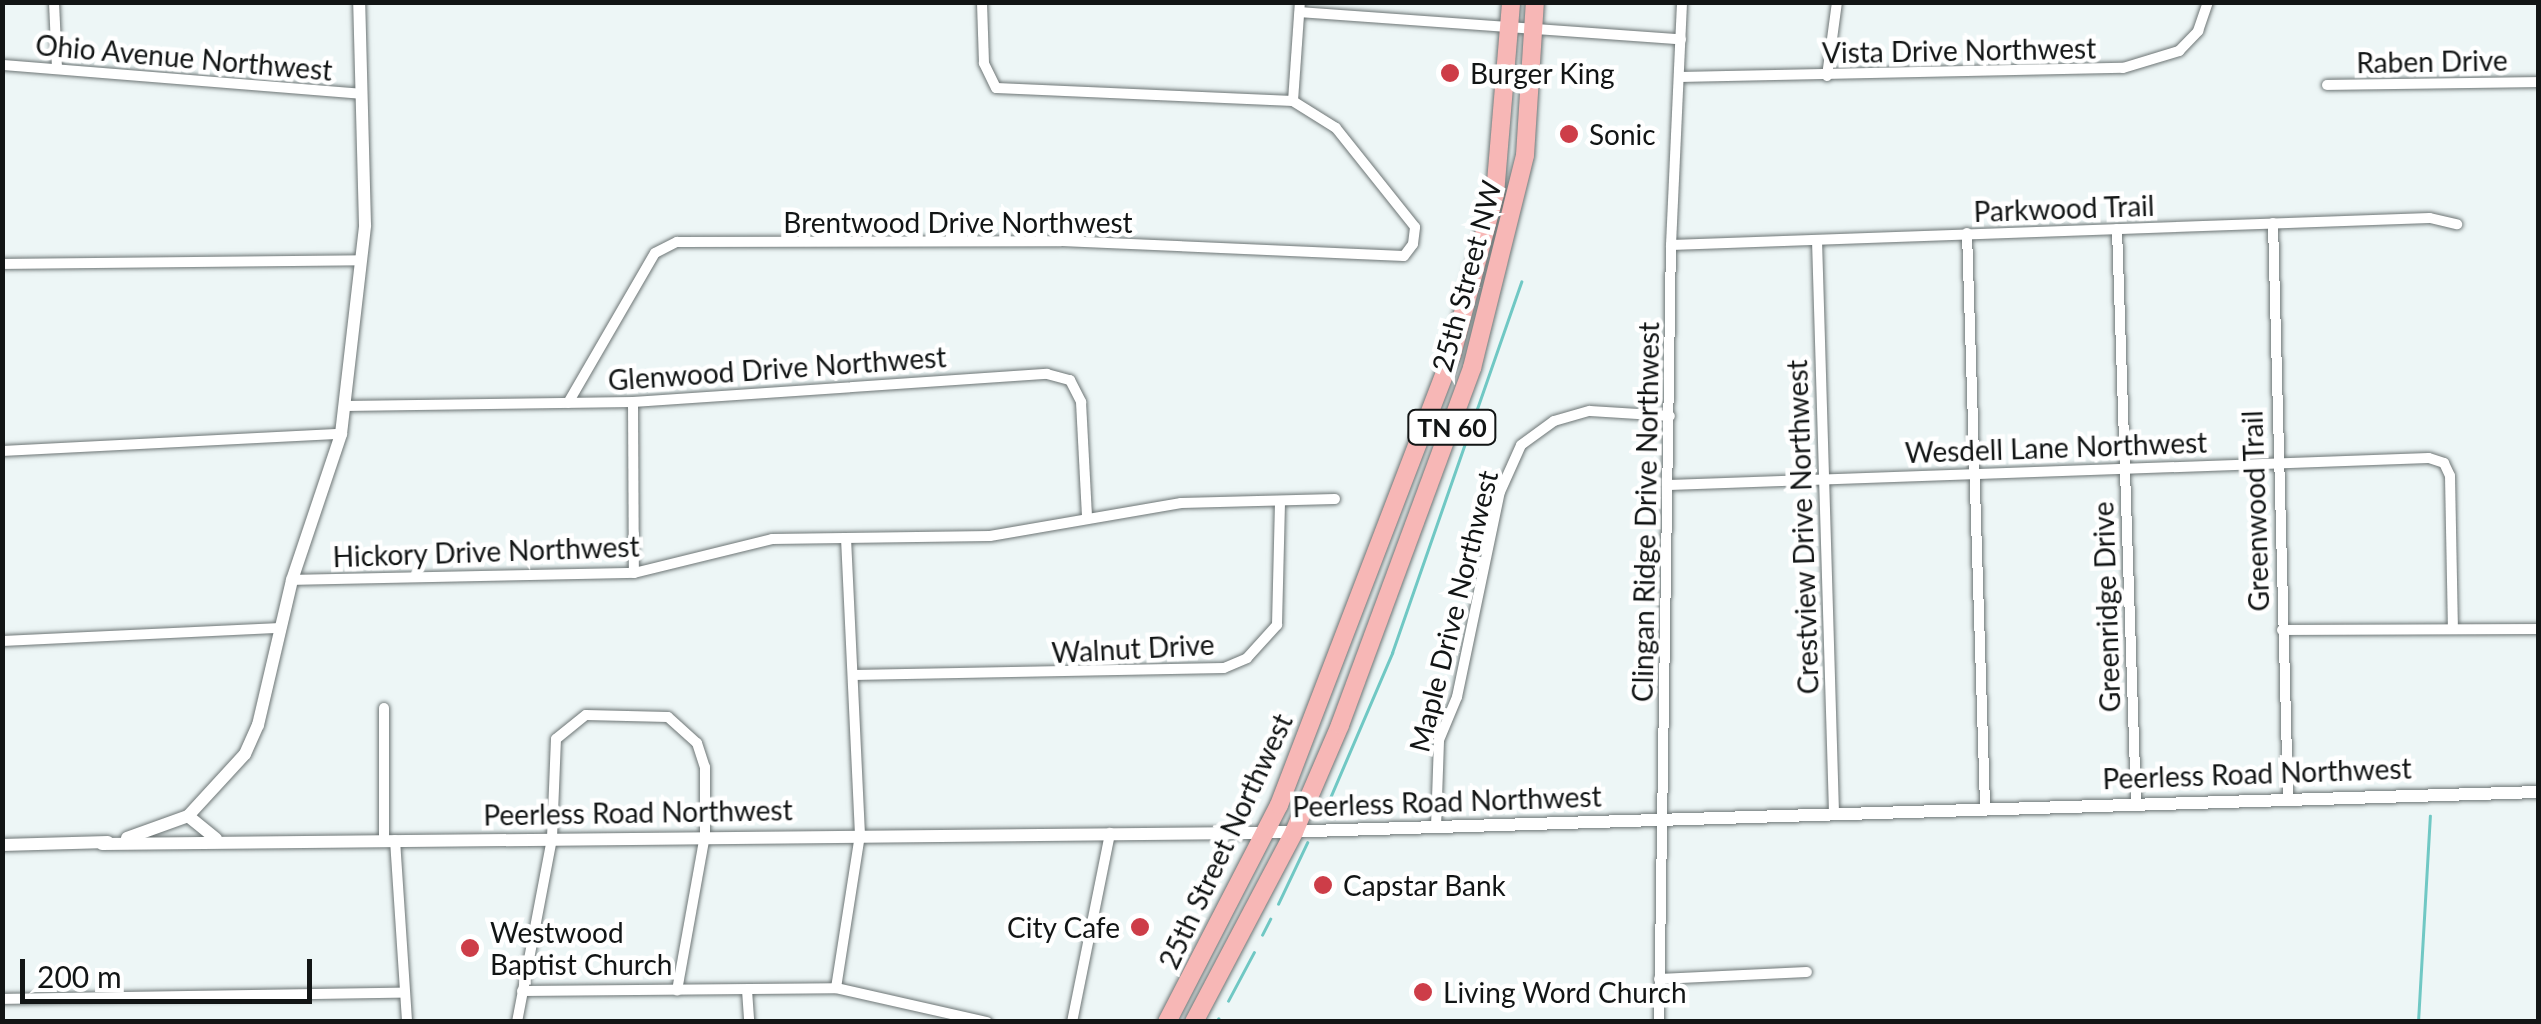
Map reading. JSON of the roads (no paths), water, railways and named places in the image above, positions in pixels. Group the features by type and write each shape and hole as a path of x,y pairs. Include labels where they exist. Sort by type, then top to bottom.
{"highway":[{"name":"25th Street NW","path":"1329,682 1477,272 1495,194 1510,2"},
{"name":"25th Street NW","path":"1294,832 1370,650 1494,297 1525,155 1535,2"},
{"name":"25th Street Northwest","path":"1167,1022 1266,833 1329,682"},
{"name":"25th Street Northwest","path":"1194,1022 1294,832"}],"street":[{"path":"54,2 56,68"},
{"path":"192,842 184,826 188,816 245,754 292,580 341,434 361,260 359,2"},
{"path":"982,2 984,63 996,88 1292,100 1300,7 1680,39"},
{"name":"Clingan Ridge Drive Northwest","path":"1658,1022 1671,244 1682,2"},
{"path":"1827,76 1837,2"},
{"name":"Vista Drive Northwest","path":"1678,76 2123,68 2179,50 2198,31 2208,2"},
{"name":"Ohio Avenue Northwest","path":"2,65 362,94"},
{"name":"Raben Drive","path":"2327,85 2538,82"},
{"name":"Brentwood Drive Northwest","path":"568,403 655,253 677,242 1061,242 1404,256 1415,227 1336,128 1292,100"},
{"name":"Parkwood Trail","path":"1671,244 2430,218 2457,224"},
{"name":"Greenwood Trail","path":"2273,223 2275,461 2288,797"},
{"name":"Greenridge Drive","path":"2117,229 2136,803"},
{"path":"1967,233 1985,807"},
{"name":"Crestview Drive Northwest","path":"1817,240 1821,478 1834,813"},
{"path":"2,264 361,260"},
{"name":"Glenwood Drive Northwest","path":"346,406 633,402 1048,374 1070,380 1080,402 1087,518"},
{"path":"633,402 634,573"},
{"name":"Maple Drive Northwest","path":"1436,828 1439,740 1457,697 1500,492 1521,446 1554,421 1590,410 1670,416"},
{"path":"2,451 341,434"},
{"name":"Wesdell Lane Northwest","path":"1669,485 2275,461 2444,463 2454,629"},
{"name":"Hickory Drive Northwest","path":"292,580 634,573 772,539 990,536 1180,504 1280,504 1335,499"},
{"name":"Walnut Drive","path":"853,675 1224,668 1246,658 1277,625 1280,504"},
{"path":"836,988 860,835 846,540"},
{"path":"2,641 281,628"},
{"path":"2282,630 2538,628"},
{"path":"384,708 390,840 407,1022"},
{"path":"517,1022 552,838 556,739 571,722 603,713 668,717 684,726 705,767 705,835 677,990"},
{"name":"Peerless Road Northwest","path":"2,845 705,835 1266,833 2288,797 2538,792"},
{"path":"188,816 198,830 222,842"},
{"path":"102,844 188,816"},
{"path":"1072,1022 1110,833"},
{"path":"1660,978 1807,972"},
{"path":"522,991 836,988 987,1022"},
{"path":"747,990 749,1022"},
{"path":"2,999 406,993"},
{"path":"912,1022 915,1008"}],"waterway":[{"path":"1324,812 1392,653 1521,282"},
{"path":"2418,1022 2430,816"},
{"path":"1278,904 1307,843"},
{"path":"1262,935 1270,919"},
{"path":"1228,1001 1254,952"}],"place":[{"name":"Burger King","path":"1450,73"},
{"name":"Sonic","path":"1569,134"},
{"name":"Capstar Bank","path":"1323,885"},
{"name":"City Cafe","path":"1140,927"},
{"name":"Westwood Baptist Church","path":"470,948"},
{"name":"Living Word Church","path":"1423,992"}]}
